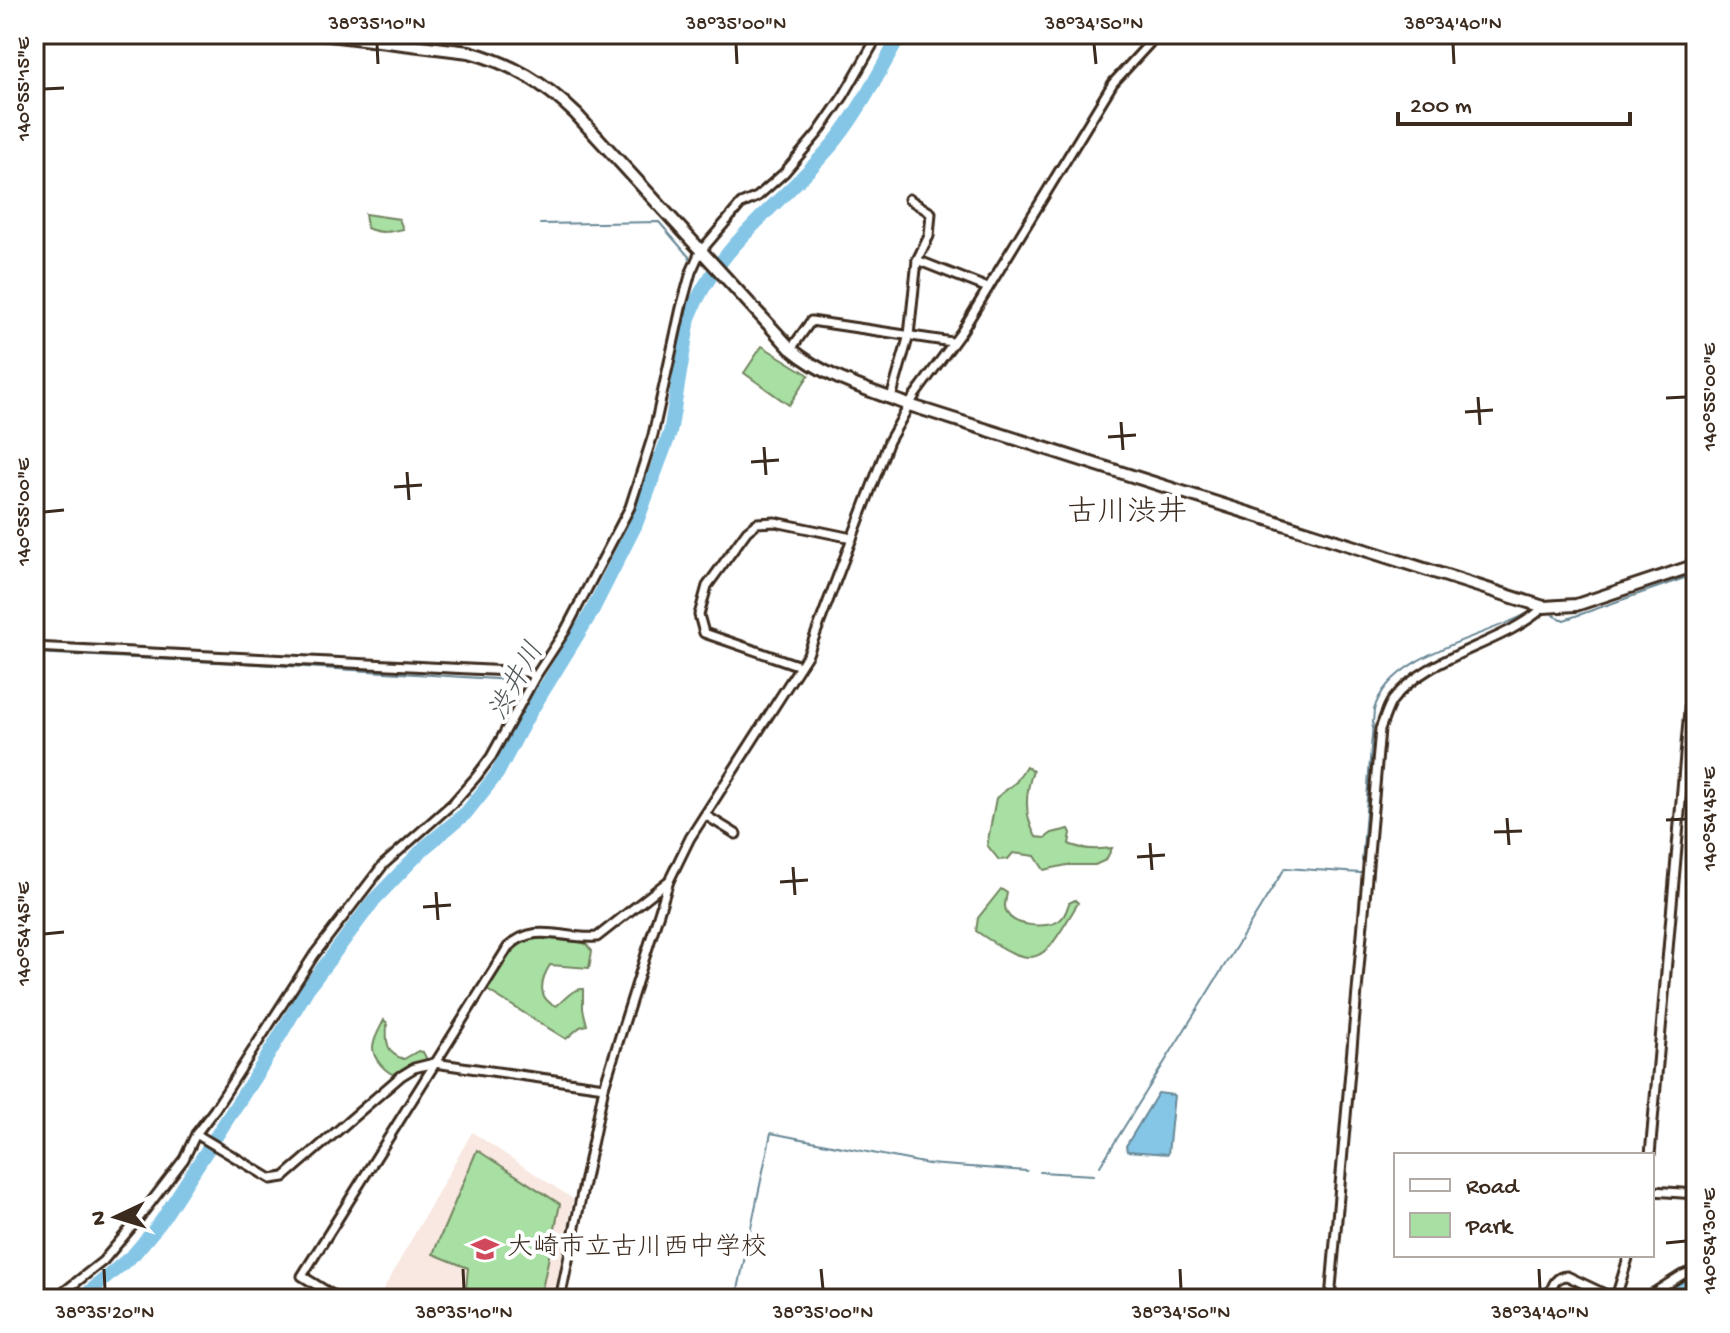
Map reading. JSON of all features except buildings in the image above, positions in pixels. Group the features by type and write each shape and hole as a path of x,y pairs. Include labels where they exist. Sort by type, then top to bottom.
{"street":[{"path":"321,34 469,52 525,73 550,90 576,114 791,349 810,364 841,380 909,405 1544,607 1576,605 1696,565"},
{"path":"55,1299 103,1261 184,1159 307,965 368,882 453,803 491,757 572,618 630,507 653,435 684,296 701,253 741,204 757,197 784,173 818,133 879,34"},
{"path":"560,1299 604,1087 669,881 690,838 800,666 817,632 877,470 909,405 988,288 1113,83 1158,34"},
{"path":"891,398 908,337 917,260 929,236 931,213 909,199"},
{"path":"917,260 988,288"},
{"path":"791,349 811,321 952,342"},
{"path":"800,666 704,633 699,615 707,586 747,531 757,523 775,522 852,538"},
{"path":"1330,1299 1380,729 1391,701 1409,684 1439,664 1518,626 1544,607"},
{"path":"1650,1153 1696,630"},
{"path":"34,647 527,672 535,677"},
{"path":"705,815 736,834"},
{"path":"339,1299 302,1276 508,947 524,934 538,932 597,937 669,881"},
{"path":"198,1135 271,1179 284,1177 414,1068 434,1063 604,1087"},
{"path":"1654,1191 1696,1194"},
{"path":"1548,1299 1555,1279 1561,1276 1607,1295 1617,1294 1628,1257"},
{"path":"1644,1299 1682,1275 1696,1270"}],"shaded area":[{"name":"大崎市立古川西中学校","path":"472,1132 573,1199 553,1299 378,1299"}],"green space":[{"path":"365,214 399,219 403,229 385,232 372,230 367,228"},
{"path":"762,346 809,375 789,405 744,373"},
{"path":"1026,766 1033,771 1027,804 1029,821 1036,837 1045,838 1069,829 1069,844 1090,849 1112,848 1106,860 1095,865 1067,865 1044,870 1035,856 1013,853 1008,859 999,860 987,845 996,798 1016,782"},
{"path":"1001,889 1007,893 1007,913 1024,924 1055,923 1064,916 1069,903 1075,900 1078,903 1047,950 1037,956 1026,957 997,945 976,931 978,918"},
{"path":"530,937 579,942 592,951 589,968 550,965 544,976 542,988 545,998 556,1006 572,992 583,989 587,1025 566,1039 487,990 511,954"},
{"path":"384,1020 387,1023 388,1045 393,1054 404,1059 418,1051 423,1052 428,1062 398,1076 385,1069 373,1051"},
{"path":"477,1150 560,1204 540,1299 465,1299 468,1268 433,1254"}],"water":[{"path":"1158,1093 1174,1095 1168,1154 1127,1151 1126,1146"}],"waterway":[{"name":"渋井川","path":"81,1299 134,1254 160,1223 263,1064 308,988 374,900 424,848 466,813 497,774 526,719 591,613 636,524 670,433 689,318 701,291 735,244 837,139 863,101 901,34"},
{"path":"540,224 659,222 690,258"},
{"path":"713,260 728,253"},
{"path":"1553,615 1564,620 1696,574"},
{"path":"1362,861 1374,710 1383,690 1398,674 1417,661 1528,613"},
{"path":"34,653 234,663"},
{"path":"243,663 526,681"},
{"path":"535,685 544,689"},
{"path":"1100,1166 1285,868 1361,873"},
{"path":"736,1299 771,1133 928,1164 1027,1171"},
{"path":"1040,1172 1094,1175"},
{"path":"1668,1299 1696,1280"}],"place":[{"name":"大崎市立古川西中学校","path":"485,1249"}],"district":[{"name":"古川渋井","path":"1127,514"}]}
